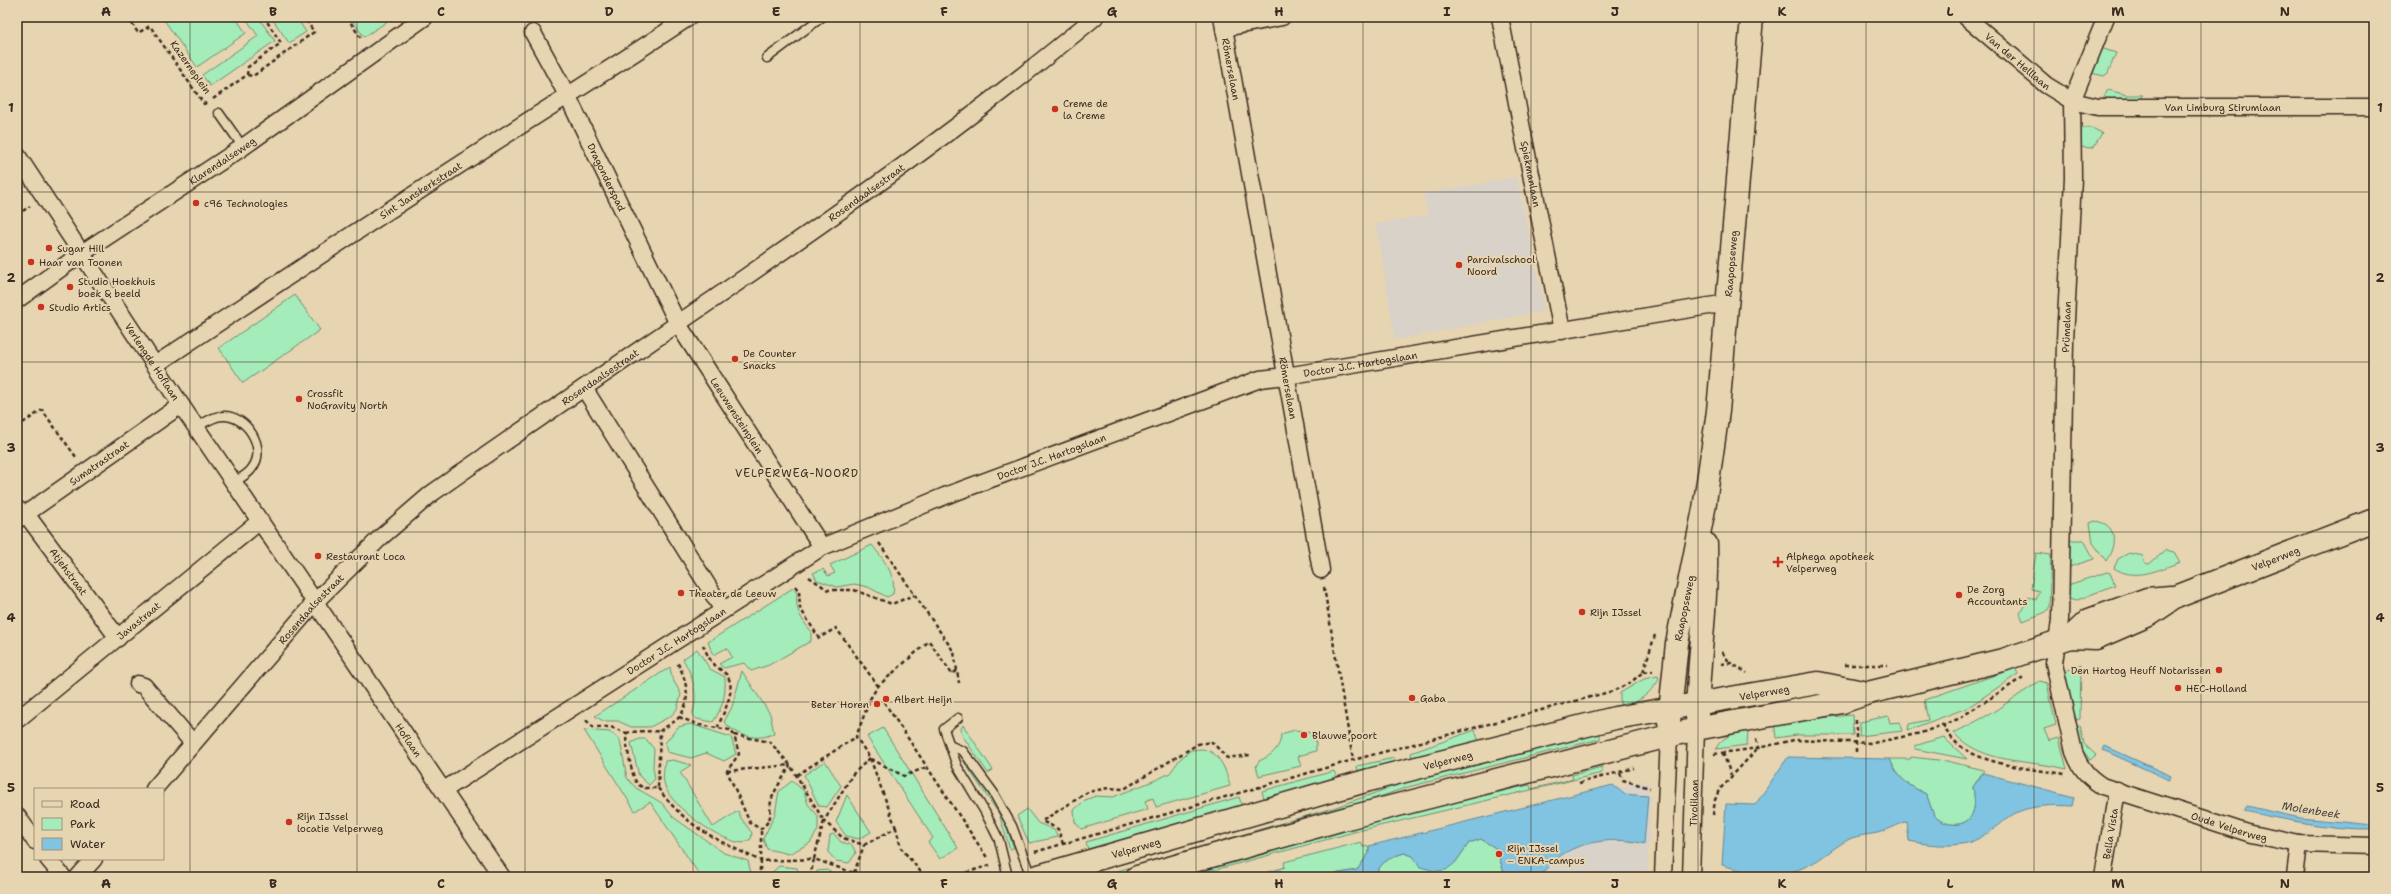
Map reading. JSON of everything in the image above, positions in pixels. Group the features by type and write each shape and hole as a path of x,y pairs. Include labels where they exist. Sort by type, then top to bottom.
{"main road":[{"name":"Raapopseweg","path":"1669,736 1670,708 1677,643 1704,509 1718,411 1752,17"},
{"name":"Raapopseweg","path":"1696,729 1698,667 1707,576 1704,509"},
{"name":"Velperweg","path":"1137,877 1347,818 1696,729 1842,702 1868,693 2060,648 2096,638 2150,615 2176,597 2374,520"},
{"name":"Velperweg","path":"1035,877 1384,776 1615,718 1818,683 1868,693"}],"street":[{"name":"Klarendalseweg","path":"17,300 82,253 243,147 425,17"},
{"name":"Sint Janskerkstraat","path":"154,365 567,95 592,82 689,17"},
{"path":"1224,23 1282,17"},
{"name":"Spiekmanlaan","path":"1500,17 1562,331"},
{"name":"Van der Helllaan","path":"1966,17 2046,85 2072,101"},
{"name":"Prümelaan","path":"2060,648 2065,341 2073,178 2072,101 2106,17"},
{"name":"Rosendaalsestraat","path":"155,788 316,601 380,538 431,494 678,324 942,138 1089,19"},
{"name":"Römerselaan","path":"1224,23 1321,570"},
{"name":"Dragonderspad","path":"533,33 567,95 678,324"},
{"name":"Van Limburg Stirumlaan","path":"2072,101 2098,107 2374,108"},
{"name":"Verlengde Hoflaan","path":"17,155 181,406 198,427 260,522 316,601"},
{"name":"Doctor J.C. Hartogslaan","path":"444,790 575,708 695,628 822,547 945,496 1260,379 1286,376 1727,303"},
{"name":"Leeuwensteinplein","path":"678,324 822,547"},
{"path":"584,388 723,610"},
{"name":"Sumatrastraat","path":"20,514 87,472 181,406"},
{"name":"Atjehstraat","path":"20,514 118,638"},
{"name":"Javastraat","path":"17,720 260,522"},
{"name":"Hoflaan","path":"316,601 502,877"},
{"path":"2060,648 2074,752 2080,765 2090,778"},
{"path":"138,684 144,686 193,743"},
{"name":"Tivolilaan","path":"1691,877 1696,729"},
{"path":"1663,877 1669,736"},
{"name":"Oude Velperweg","path":"2090,778 2117,790 2246,832 2300,844 2374,846"},
{"name":"Bella Vista","path":"2103,877 2117,790"},
{"path":"17,816 34,840"},
{"path":"2295,877 2300,844"},
{"path":"49,860 63,877"},
{"path":"78,877 93,860"}],"lane":[{"path":"767,58 822,17"},
{"path":"219,113 243,147"},
{"path":"198,427 214,418 229,417 244,424 252,436 258,453 256,463 251,470 234,482"},
{"path":"958,718 944,729 946,739 951,746 957,766 999,840 1008,877"},
{"path":"951,746 963,750 993,792 1012,826 1024,855 1030,877"}],"path":[{"name":"Kazerneplein","path":"128,17 138,33 150,26 204,104 247,75 253,76 314,32 304,17"},
{"name":"Kazerneplein","path":"247,75 248,67 281,43 264,17"},
{"path":"347,17 361,39"},
{"path":"17,427 42,410 87,472"},
{"path":"869,528 954,652 959,683"},
{"path":"791,567 828,590 854,590 892,604 914,594"},
{"path":"791,567 799,592 800,608 819,638 836,628 878,686"},
{"path":"1321,570 1353,760"},
{"path":"695,628 713,664 725,673 729,679 731,688 729,697 718,727"},
{"path":"797,775 856,737 870,699 878,686 929,641 952,674 958,670"},
{"path":"575,708 593,727 611,727 626,733 634,731 642,733 660,731 679,717 686,704 687,687 680,668 667,647"},
{"path":"1856,742 1873,743 1922,733 1958,719 2023,678 2060,648"},
{"path":"1024,855 1353,760 1613,691"},
{"path":"884,702 991,865 953,877"},
{"path":"679,717 699,725 730,730 734,736 739,754 727,771"},
{"path":"1856,719 1856,752"},
{"path":"1943,724 1946,731 1958,744 1979,757 2010,766 2090,778"},
{"path":"660,731 658,788 674,809 697,829 760,861 814,859 854,873 856,877"},
{"path":"626,733 625,742 630,754 634,778 644,788 658,788"},
{"path":"734,736 770,742 797,775 824,822 843,838 864,845"},
{"path":"856,737 870,758 896,828 901,848 925,877"},
{"name":"Tivolilaan","path":"1713,818 1716,795 1731,775 1758,748 1794,740 1856,742"},
{"path":"1063,844 1058,829 1042,821 1088,792 1108,788 1124,789 1198,744 1212,742 1227,758 1250,755"},
{"path":"1723,753 1731,775"},
{"path":"870,758 904,776 926,767"},
{"path":"810,877 824,822 853,774 870,758"},
{"path":"727,771 790,765"},
{"path":"759,877 761,829 768,823 772,815 772,799 790,765"},
{"path":"727,771 750,823 761,829"},
{"path":"854,873 864,845 896,828"}],"shaded area":[{"name":"Parcivalschool Noord","path":"1517,177 1544,306 1540,312 1395,340 1376,224 1428,215 1423,194"},
{"name":"Rijn IJssel – ENKA-campus","path":"1649,780 1648,794 1651,795 1647,877 1261,877"}],"green space":[{"path":"162,17 235,17 246,33 197,67"},
{"path":"245,17 258,17 275,41 210,86 202,75 258,36"},
{"path":"271,17 296,17 306,32 289,43"},
{"path":"350,17 394,17 364,37"},
{"path":"2101,48 2116,53 2108,73 2104,76 2091,73"},
{"path":"2108,90 2127,95 2143,95 2136,102 2109,101 2103,98"},
{"path":"2082,128 2092,128 2102,133 2093,148 2078,147"},
{"path":"295,295 320,330 243,383 219,348"},
{"path":"2095,521 2103,523 2112,531 2112,549 2106,561 2093,543 2090,523"},
{"path":"2069,540 2084,540 2094,559 2066,568"},
{"path":"872,545 888,568 893,580 893,594 887,597 868,587 854,584 837,587 817,580 813,573 823,569 828,576 835,573 830,565"},
{"path":"2166,550 2174,552 2180,562 2155,571 2138,574 2122,572 2114,568 2118,559 2129,553 2143,556 2145,563 2149,564"},
{"path":"2036,553 2051,555 2049,608 2046,612 2023,621 2020,613 2029,597 2036,600 2039,591 2031,589"},
{"path":"2107,572 2110,573 2115,585 2075,601 2067,598 2068,585"},
{"path":"793,588 797,593 797,604 800,614 811,631 811,641 769,665 751,671 744,663 724,668 719,664 732,657 727,648 713,655 708,642"},
{"path":"697,649 710,669 725,677 723,701 713,722 697,719 692,715 695,701 694,686 690,672 683,659"},
{"path":"2081,665 2080,719 2074,720 2065,674 2068,670"},
{"path":"670,667 672,678 681,694 677,709 671,716 650,727 631,727 618,721 603,721 595,716"},
{"path":"2015,668 2018,674 1967,708 1908,730 1909,724 1928,720 1924,700"},
{"path":"742,671 770,714 774,733 768,736 755,737 741,734 729,727 724,722 732,707"},
{"path":"1658,676 1659,680 1642,698 1626,706 1620,707 1620,693 1644,679"},
{"path":"2040,681 2047,683 2056,725 2044,729 2049,741 2059,738 2067,769 1992,756 1965,743 1954,733 1990,714"},
{"path":"1852,715 1853,735 1797,735 1776,738 1774,722"},
{"path":"1888,716 1890,723 1900,722 1903,731 1859,736 1860,722"},
{"path":"690,724 731,737 736,754 724,761 706,753 691,758 667,752 665,743 678,727"},
{"path":"963,725 993,770 988,773 962,735 961,729"},
{"path":"2080,726 2084,744 2096,755 2090,760 2081,748 2075,727"},
{"path":"883,728 958,848 940,859 928,842 933,838 867,737"},
{"path":"584,730 610,732 620,740 627,778 636,788 662,803 673,817 724,853 748,861 752,877 701,877 650,802 635,811"},
{"path":"1295,730 1309,732 1316,743 1316,751 1298,756 1301,766 1259,776 1256,766 1259,761 1268,757 1274,751 1281,739 1281,734"},
{"path":"1475,730 1479,742 1412,759 1411,753"},
{"path":"1748,730 1747,745 1716,749 1725,738"},
{"path":"1600,733 1600,739 1408,787 1336,812 1116,877 1097,877 1333,808 1406,782"},
{"path":"1943,737 1967,759 1915,749 1915,746"},
{"path":"639,739 646,739 654,749 653,767 655,779 649,785 639,776 631,743"},
{"path":"1204,749 1216,755 1225,770 1230,786 1156,807 1153,798 1145,801 1148,809 1081,829 1075,822 1074,810 1085,800 1096,796 1113,797 1158,779 1170,773 1180,759 1191,750"},
{"path":"1911,757 1947,761 1984,770 1973,787 1974,806 1970,818 1961,824 1949,824 1938,819 1934,815 1926,794 1904,781 1896,771 1890,759 1910,759"},
{"path":"1394,758 1396,762 1358,772 1357,766"},
{"path":"673,760 691,765 680,772 713,827 738,811 741,818 752,833 751,839 743,843 722,837 698,822 677,804 669,794 664,780 665,761"},
{"path":"966,760 1002,814 1014,848 1010,849 999,814 964,762"},
{"path":"825,761 841,786 827,807 819,806 804,775"},
{"path":"1602,767 1602,773 1354,832 1189,877 1168,877 1352,825 1530,785 1531,789 1573,779 1572,775"},
{"path":"1334,771 1337,778 1264,799 1262,791"},
{"path":"792,781 804,791 808,804 818,816 818,830 810,843 789,854 767,849 763,839 775,814 779,791"},
{"path":"847,795 871,832 859,839 846,836 836,822"},
{"path":"1239,797 1242,806 1088,849 1086,842"},
{"path":"1027,809 1038,823 1054,830 1058,837 1029,843 1017,816"},
{"path":"834,834 841,842 852,845 856,853 849,863 836,861 828,852 830,835"},
{"path":"1481,839 1497,849 1505,877 1377,877 1377,872 1382,864 1395,856 1404,853 1413,856 1455,863 1469,843"},
{"path":"1361,842 1363,847 1369,846 1369,853 1357,870 1317,877 1287,877 1279,869 1285,867 1284,862"},
{"path":"779,866 797,868 800,877 767,877"},
{"path":"827,870 837,877 816,877 817,871"}],"water":[{"path":"2105,746 2171,776 2169,780 2103,750"},
{"path":"1788,757 1890,759 1896,771 1904,781 1926,794 1934,815 1943,822 1949,824 1961,824 1970,818 1974,806 1973,787 1983,773 2074,797 2072,806 2046,806 2020,811 2013,814 1988,833 1975,841 1967,843 1938,845 1909,841 1907,821 1887,830 1852,838 1805,867 1782,874 1759,874 1722,865 1726,804 1755,805"},
{"name":"Rijn IJssel – ENKA-campus","path":"1613,785 1624,794 1648,796 1644,844 1614,840 1592,843 1572,849 1560,856 1538,877 1505,877 1497,849 1481,839 1469,843 1455,863 1446,870 1435,871 1420,867 1413,856 1404,853 1391,858 1382,864 1377,872 1377,877 1317,877 1357,870 1369,853 1369,846"},
{"path":"2247,806 2300,818 2374,825 2374,829 2341,828 2293,821 2244,811"},
{"path":"1279,869 1287,877 1250,877"}],"place":[{"name":"Creme de la Creme","path":"1055,109"},
{"name":"c96 Technologies","path":"196,203"},
{"name":"Sugar Hill","path":"49,248"},
{"name":"Haar van Toonen","path":"31,262"},
{"name":"Parcivalschool Noord","path":"1459,265"},
{"name":"Studio Hoekhuis boek & beeld","path":"70,287"},
{"name":"Studio Artics","path":"41,307"},
{"name":"De Counter Snacks","path":"735,359"},
{"name":"Crossfit NoGravity North","path":"299,399"},
{"name":"Restaurant Loca","path":"318,556"},
{"name":"Alphega apotheek Velperweg","path":"1778,562"},
{"name":"Theater de Leeuw","path":"681,593"},
{"name":"De Zorg Accountants","path":"1959,595"},
{"name":"Rijn IJssel","path":"1582,612"},
{"name":"Den Hartog Heuff Notarissen","path":"2219,670"},
{"name":"HEC-Holland","path":"2178,688"},
{"name":"Gaba","path":"1412,698"},
{"name":"Albert Heijn","path":"886,699"},
{"name":"Beter Horen","path":"877,704"},
{"name":"Blauwe poort","path":"1304,735"},
{"name":"Rijn IJssel locatie Velperweg","path":"289,822"},
{"name":"Rijn IJssel – ENKA-campus","path":"1499,854"}],"district":[{"name":"VELPERWEG-NOORD","path":"797,473"}],"water label":[{"name":"Molenbeek","path":"2311,810"}]}
